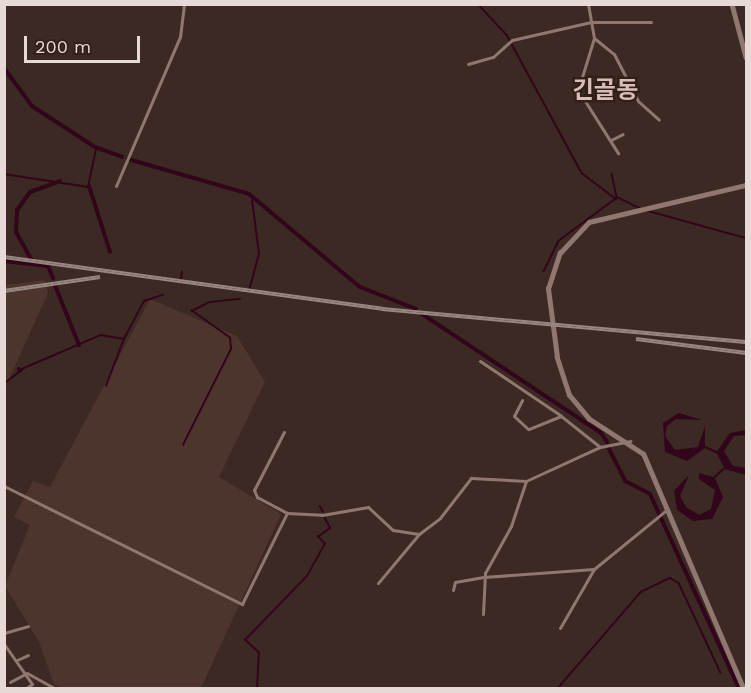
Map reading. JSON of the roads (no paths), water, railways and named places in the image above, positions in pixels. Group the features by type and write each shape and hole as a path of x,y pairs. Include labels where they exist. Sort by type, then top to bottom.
{"main road":[{"path":"732,4 747,57"},
{"path":"743,688 665,511 643,454 630,441 589,419 564,384 549,299 553,268 573,235 596,219 747,185"}],"street":[{"path":"588,4 594,38 578,90 618,153"},
{"path":"116,186 180,36 184,5"},
{"path":"468,64 493,57 512,40 591,22 651,22"},
{"path":"594,38 614,54 639,101 659,120"},
{"path":"611,140 624,134"},
{"path":"480,361 561,416 600,447"},
{"path":"522,400 514,416 528,429 561,416"},
{"path":"284,432 254,493 287,513 322,515 365,506 393,530 419,534"},
{"path":"378,583 419,534 440,518 471,478 525,482 600,447 630,441"},
{"path":"483,614 484,577 512,526 525,482"},
{"path":"4,486 242,604 287,513"},
{"path":"560,628 594,569 665,511"},
{"path":"453,590 455,582 484,577 594,569"},
{"path":"4,633 28,626"},
{"path":"4,644 27,674 32,684 26,688"},
{"path":"16,660 28,655"},
{"path":"10,682 27,674"},
{"path":"27,674 54,688"}],"waterway":[{"path":"478,4 507,35 582,173 616,199 559,241 544,272"},
{"path":"4,68 32,106 95,147 122,157"},
{"path":"4,174 88,187 96,150"},
{"path":"128,159 249,194 360,287 416,309"},
{"path":"612,174 617,197 640,208"},
{"path":"31,259 16,232 17,210 30,192 60,181"},
{"path":"89,186 110,252"},
{"path":"249,291 259,254 252,200"},
{"path":"645,210 746,238"},
{"path":"4,261 48,266 53,278"},
{"path":"181,279 182,272"},
{"path":"54,283 79,345"},
{"path":"5,383 24,368 101,335 124,339 144,301 163,295"},
{"path":"183,445 231,349 230,338 192,311 210,302 240,299"},
{"path":"422,314 601,433 607,442"},
{"path":"106,386 124,339"},
{"path":"609,449 625,481 650,494 739,688"},
{"path":"320,506 323,511"},
{"path":"257,688 259,653 245,640 307,576 325,544 318,537 330,528 324,517"},
{"path":"558,688 641,592 670,578 679,583 721,673"}],"railway":[{"path":"4,257 382,309 746,342"},
{"path":"4,291 100,277"},
{"path":"636,339 746,353"}],"district":[{"name":"긴골동","path":"605,91"}]}
